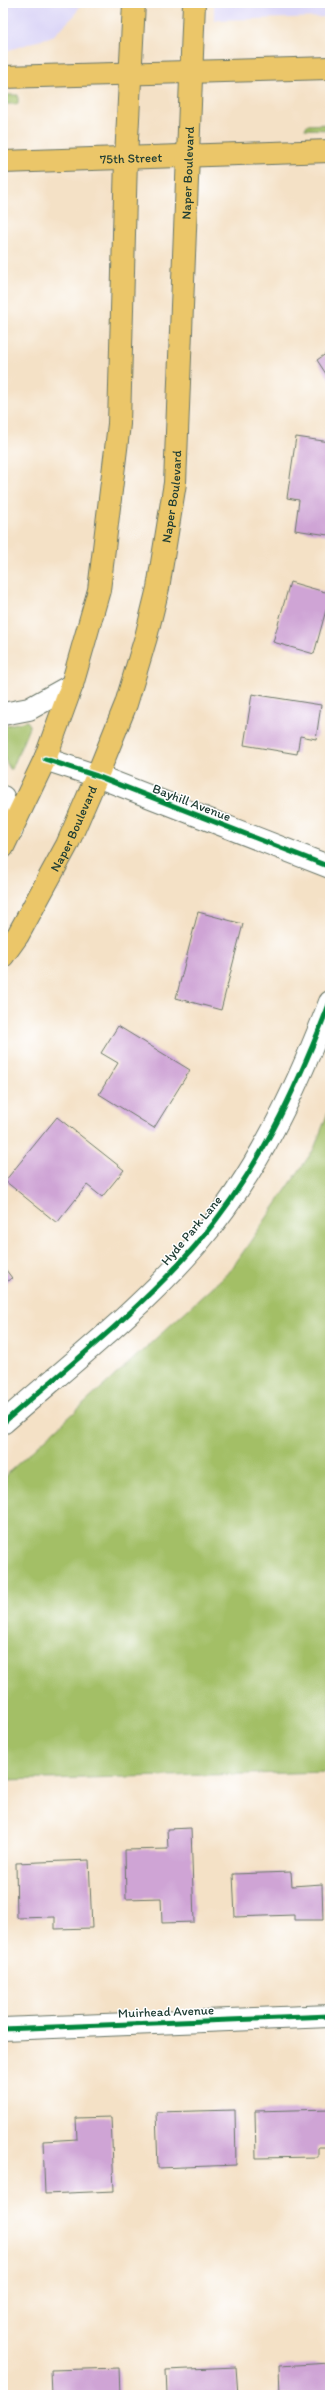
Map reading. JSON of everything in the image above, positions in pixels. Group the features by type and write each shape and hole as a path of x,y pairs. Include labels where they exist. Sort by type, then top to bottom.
{"main road":[{"path":"7,839 45,760 72,685 98,590 119,432 126,158 134,3"},
{"name":"Naper Boulevard","path":"3,956 18,934 67,845 97,776 126,704 146,637 158,588 175,483 186,156 192,71 194,3"},
{"path":"3,77 330,68"},
{"name":"75th Street","path":"3,162 330,151"}],"street":[{"path":"3,714 29,709 72,685"},
{"name":"Bayhill Avenue","path":"45,760 97,776 330,867"},
{"path":"3,797 7,839"},
{"name":"Hyde Park Lane","path":"3,1424 156,1288 201,1239 236,1193 273,1131 313,1046 330,1002"},
{"name":"Muirhead Avenue","path":"3,2029 330,2016"}],"shaded area":[{"path":"3,3 81,3 75,15 53,36 3,52"},
{"path":"214,3 330,3 330,17 214,20"}],"green space":[{"path":"3,95 18,95 18,104 3,104"},
{"path":"330,124 330,130 305,129 307,125"},
{"path":"27,721 30,725 12,769 10,769 3,756 3,726"},
{"path":"330,1107 330,1772 3,1780 3,1481 10,1471 230,1271 314,1149"}],"building":[{"path":"330,351 330,380 317,360"},
{"path":"296,437 330,442 330,521 328,535 295,530 299,500 287,498"},
{"path":"330,574 330,611 326,610 314,654 273,642 290,582 325,592"},
{"path":"252,694 321,705 316,739 300,736 297,754 244,745"},
{"path":"198,912 243,924 221,1010 176,998"},
{"path":"118,1026 190,1070 154,1128 99,1094 118,1063 101,1053"},
{"path":"57,1117 124,1170 102,1197 87,1185 57,1223 5,1181"},
{"path":"3,1266 12,1278 3,1284"},
{"path":"191,1828 194,1922 162,1923 161,1898 126,1899 125,1850 168,1849 167,1829"},
{"path":"89,1860 92,1928 55,1929 55,1917 17,1918 16,1863"},
{"path":"291,1872 292,1886 322,1884 323,1920 294,1920 294,1915 235,1917 233,1874"},
{"path":"330,2109 330,2147 318,2147 318,2157 256,2158 255,2111"},
{"path":"235,2110 236,2165 158,2168 156,2112"},
{"path":"111,2117 114,2191 45,2194 43,2141 77,2139 76,2118"},
{"path":"330,2363 330,2395 280,2395 279,2366"},
{"path":"236,2367 238,2395 167,2395 166,2370"},
{"path":"119,2368 120,2395 52,2395 51,2370"}],"cycle path":[{"path":"45,759 97,776 330,867"},
{"path":"3,1423 128,1315 175,1269 218,1218 257,1160 274,1129 304,1066 330,1002"},
{"path":"3,2029 330,2016"}]}
